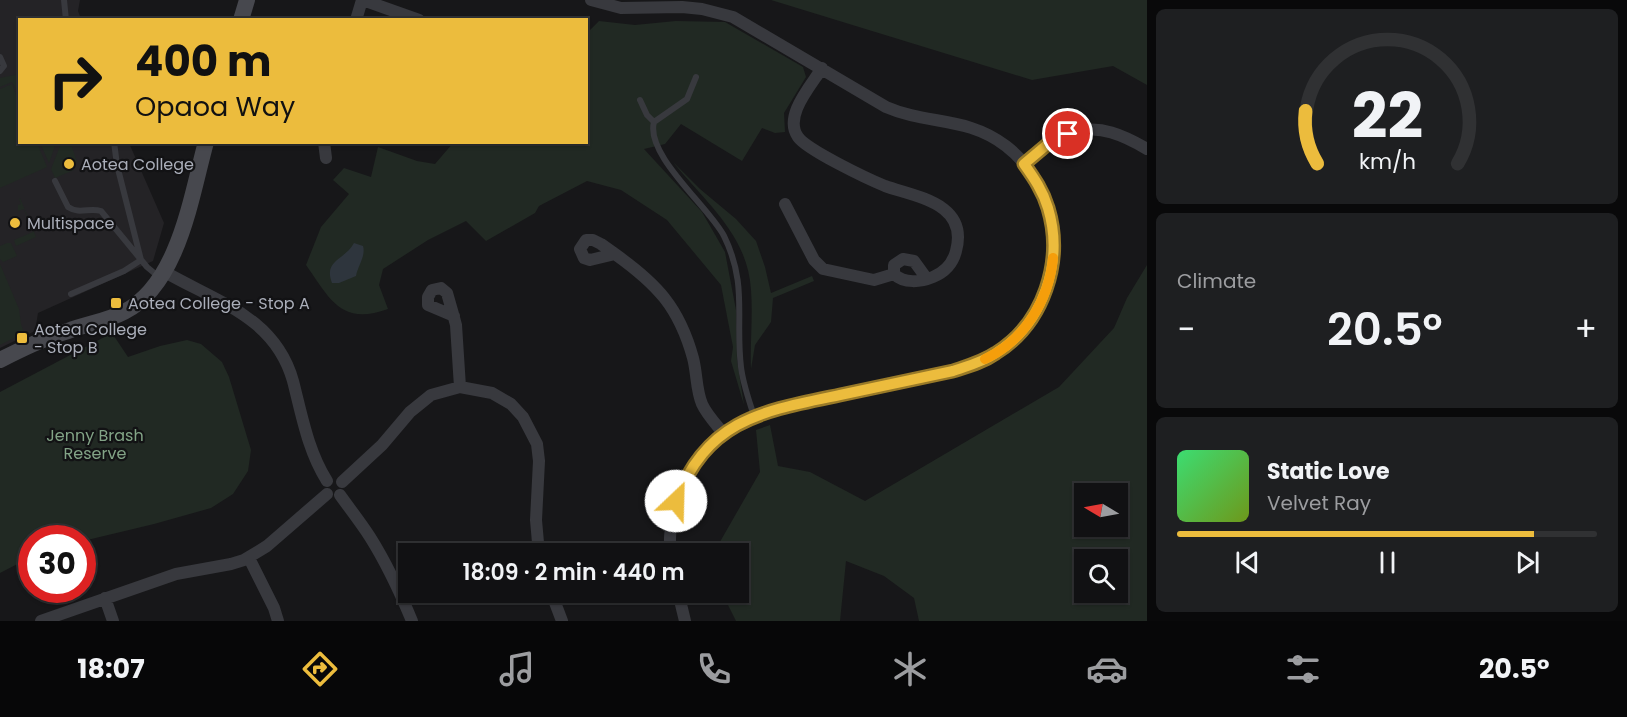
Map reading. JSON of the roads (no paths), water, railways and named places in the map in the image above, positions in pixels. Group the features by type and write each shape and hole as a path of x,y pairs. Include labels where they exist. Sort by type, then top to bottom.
{"street":[{"path":"242,18 247,0"},
{"path":"357,18 362,0 413,18"},
{"path":"591,0 621,8 682,7 720,13 747,24 895,111 953,122 981,132 1007,148 1024,164 1045,200 1052,226 1054,244 1052,269 1043,299 1030,320 1012,340 989,357 953,371 783,407 754,416 724,434 703,454 682,486 673,514 670,543"},
{"path":"785,204 814,260 823,269 874,280 894,274 906,280 927,279 950,264 957,248 958,239 955,226 945,210 931,200 864,176 808,146 798,137 793,125 794,115 822,68"},
{"path":"1024,164 1058,138 1086,130 1104,130 1121,135 1147,149"},
{"path":"0,360 49,338 126,311 145,297 163,275 177,245 205,144"},
{"path":"324,144 326,158"},
{"path":"615,254 651,282 670,305 693,358 702,403 724,434"},
{"path":"894,274 894,265 898,261 909,259 918,265 927,279"},
{"path":"163,275 245,315 272,339 287,364 310,448 327,481 325,489 327,494 333,497 340,495 344,488 342,482 335,478 327,481"},
{"path":"454,316 460,387"},
{"path":"342,482 382,445 421,402 439,393 460,387 485,391 502,398 517,409 533,433 538,454 536,520 538,543"},
{"path":"41,621 176,574 231,564 249,558 267,546 327,494"},
{"path":"340,495 370,536 386,563 412,621"},
{"path":"249,558 274,608 278,621"},
{"path":"105,598 113,621"},
{"path":"555,603 562,621"},
{"path":"681,603 685,621"}],"lane":[{"path":"64,0 66,18"},
{"path":"0,57 4,66 0,71"},
{"path":"654,122 687,99 696,77"},
{"path":"639,100 647,115 654,122 653,134 667,165 705,209 723,235 733,258 741,301 741,367 754,416"},
{"path":"114,144 117,165 141,260"},
{"path":"54,181 68,207 79,212 97,210 110,219 141,260 163,275"},
{"path":"71,294 124,271 141,260"}],"place":[{"name":"Aotea College","path":"69,164"},
{"name":"Multispace","path":"15,223"},
{"name":"Aotea College - Stop A","path":"116,303"},
{"name":"Aotea College - Stop B","path":"22,338"}],"park label":[{"name":"Jenny Brash Reserve","path":"95,444"}]}
